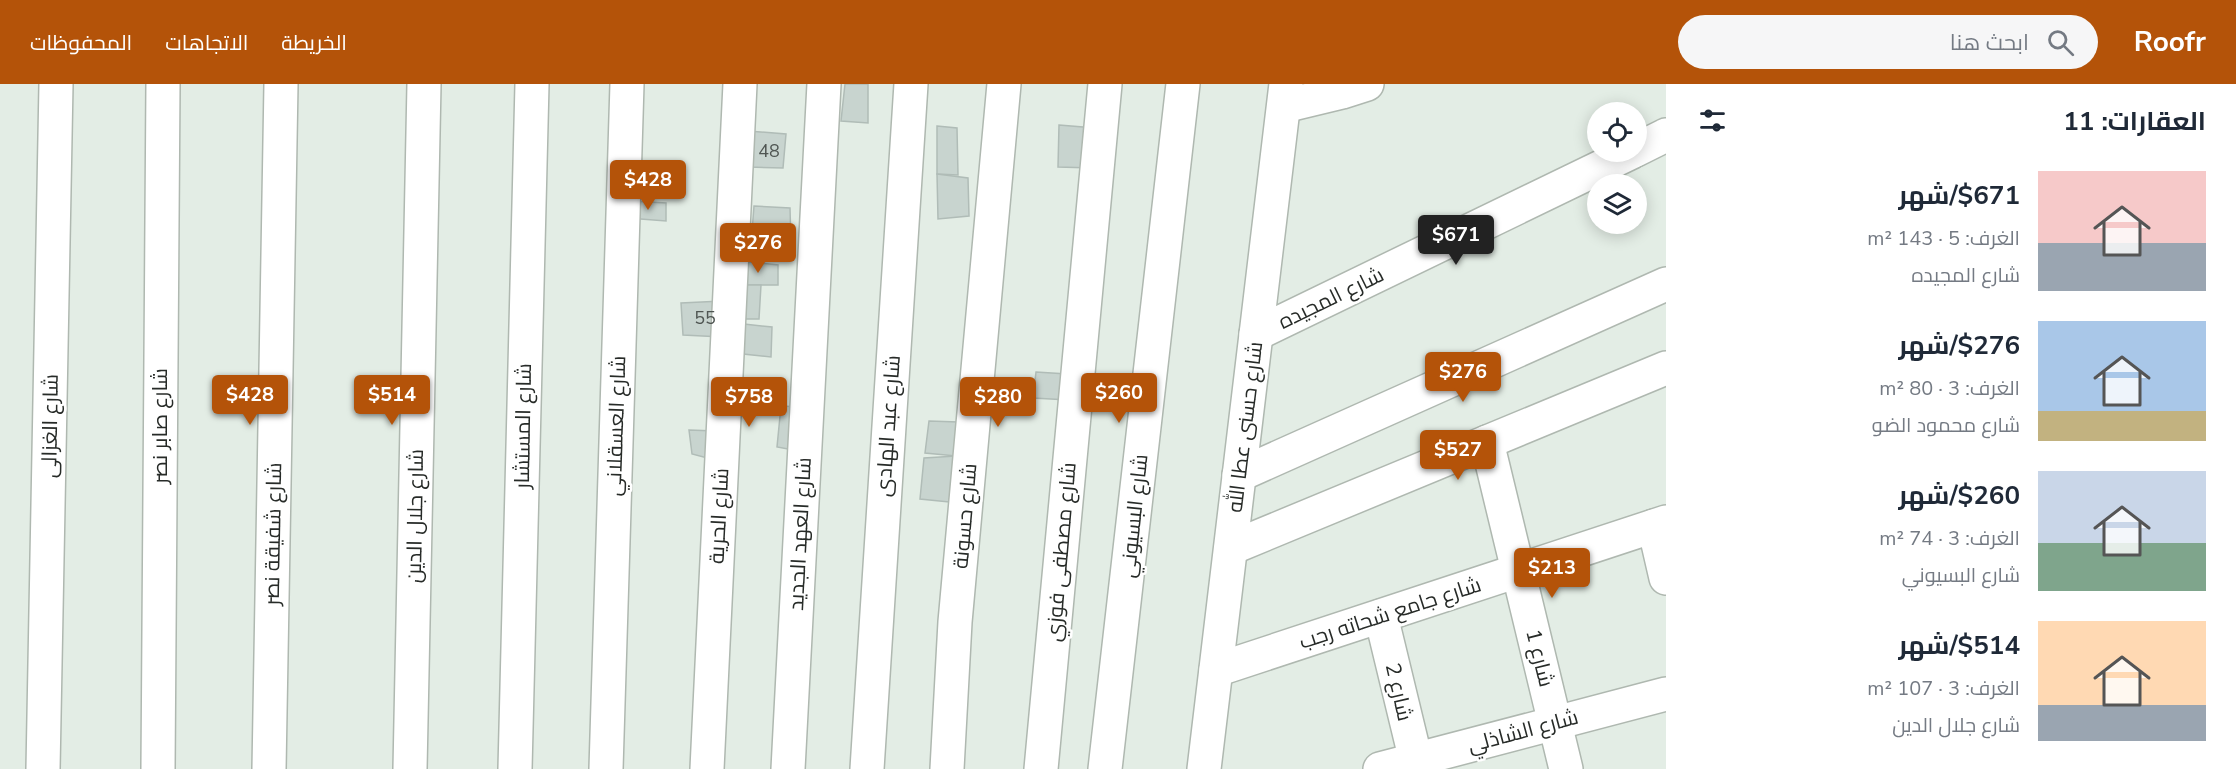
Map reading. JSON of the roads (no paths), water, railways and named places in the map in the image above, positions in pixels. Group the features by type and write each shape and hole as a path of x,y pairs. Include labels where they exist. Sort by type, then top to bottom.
{"street":[{"name":"شارع الغزالى","path":"43,769 56,84"},
{"name":"شارع صابر نصر","path":"158,769 163,84"},
{"name":"شارع شفيقة نصر","path":"269,769 281,84"},
{"name":"شارع جلال الدين","path":"410,769 424,84"},
{"name":"شارع المستشار","path":"515,769 532,84"},
{"name":"شارع العسقلاني","path":"606,769 627,84"},
{"name":"شارع الحرية","path":"707,769 740,84"},
{"name":"شارع العهد الجديد","path":"788,769 824,84"},
{"name":"شارع عبد الهادى","path":"867,769 911,84"},
{"name":"شارع حسونة","path":"947,769 955,622 1004,84"},
{"name":"شارع مصطفى فوزي","path":"1041,769 1105,84"},
{"name":"شارع البسيوني","path":"1105,769 1183,84"},
{"path":"1285,95 1342,92 1366,84"},
{"name":"شارع حسنى عطا الله","path":"1204,769 1285,95"},
{"name":"شارع المجيده","path":"1647,144 1666,135"},
{"name":"شارع المجيده","path":"1256,334 1611,162"},
{"path":"1239,475 1666,284"},
{"path":"1231,548 1666,368"},
{"name":"شارع 1","path":"1487,442 1566,769"},
{"path":"1660,524 1666,578"},
{"name":"شارع جامع شحاته رجب","path":"1216,670 1660,524"},
{"name":"شارع 2","path":"1381,615 1417,764"},
{"name":"شارع الشاذلي","path":"1380,769 1417,764 1555,723 1666,694"}]}
